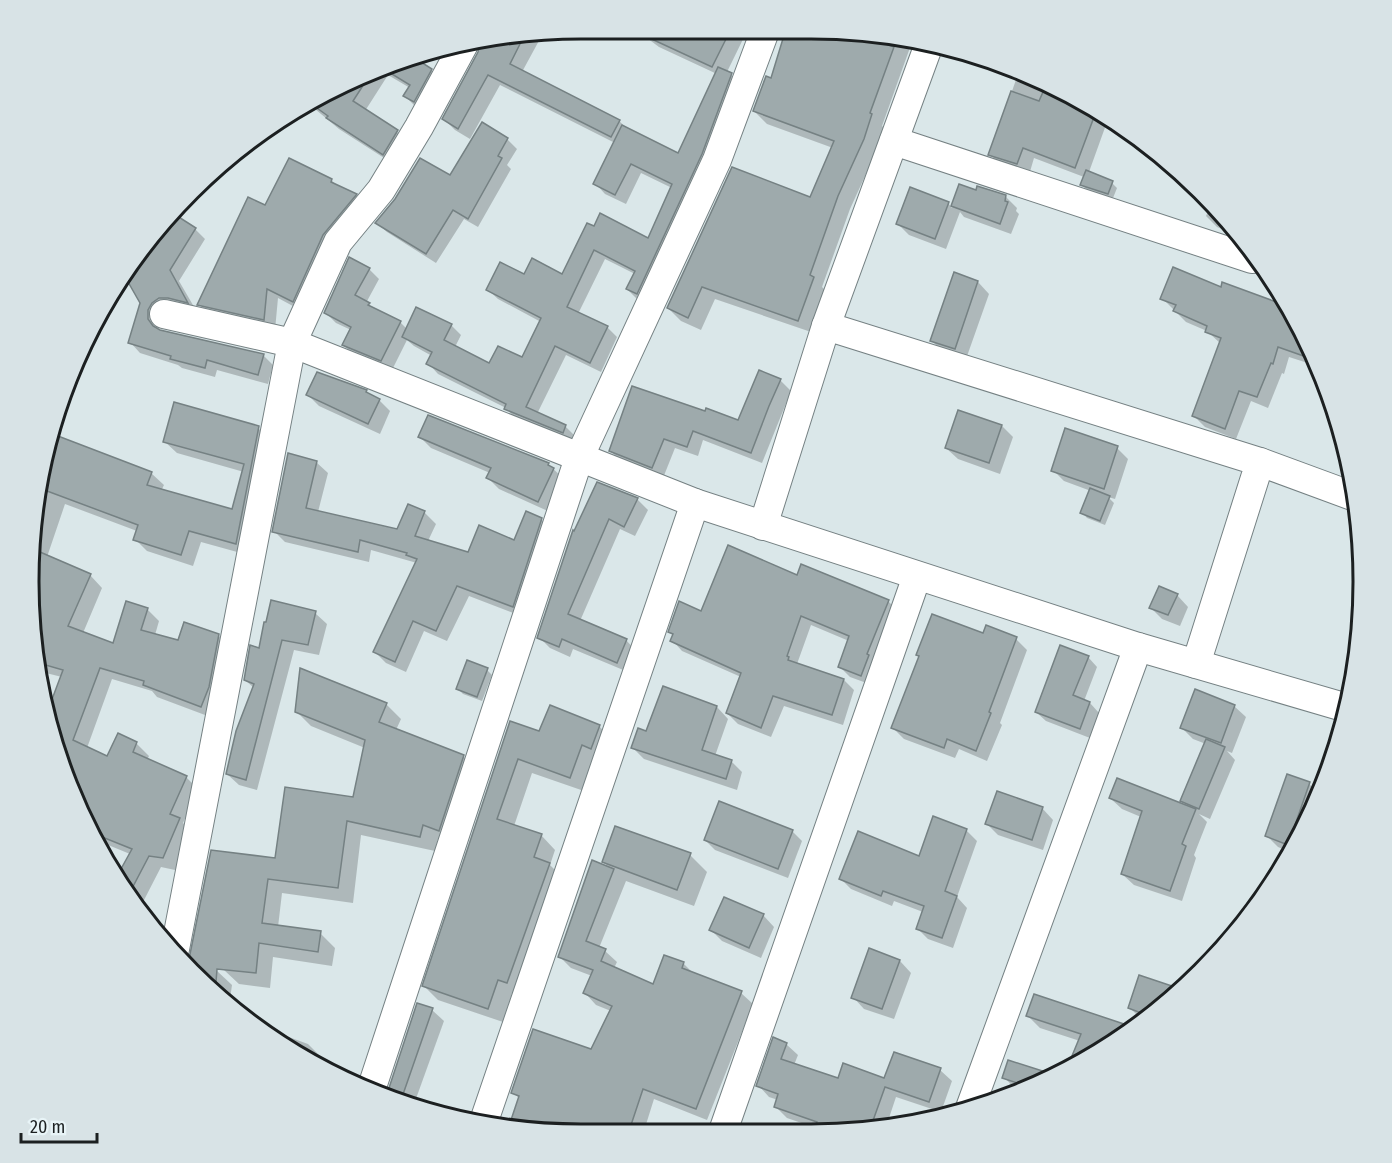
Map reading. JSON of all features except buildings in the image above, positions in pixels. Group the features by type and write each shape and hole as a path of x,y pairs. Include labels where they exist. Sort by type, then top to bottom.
{"street":[{"path":"373,1083 579,458 717,160 762,39"},
{"path":"763,526 826,326 926,51"},
{"path":"176,942 292,343 338,242 381,190 419,127 459,53"},
{"path":"894,141 1245,257"},
{"path":"164,314 292,343 695,503 1196,664 1337,713"},
{"path":"826,326 1260,462 1346,494"},
{"path":"1196,664 1260,462"},
{"path":"486,1115 695,503"},
{"path":"726,1124 918,576"},
{"path":"973,1099 1138,647"}]}
